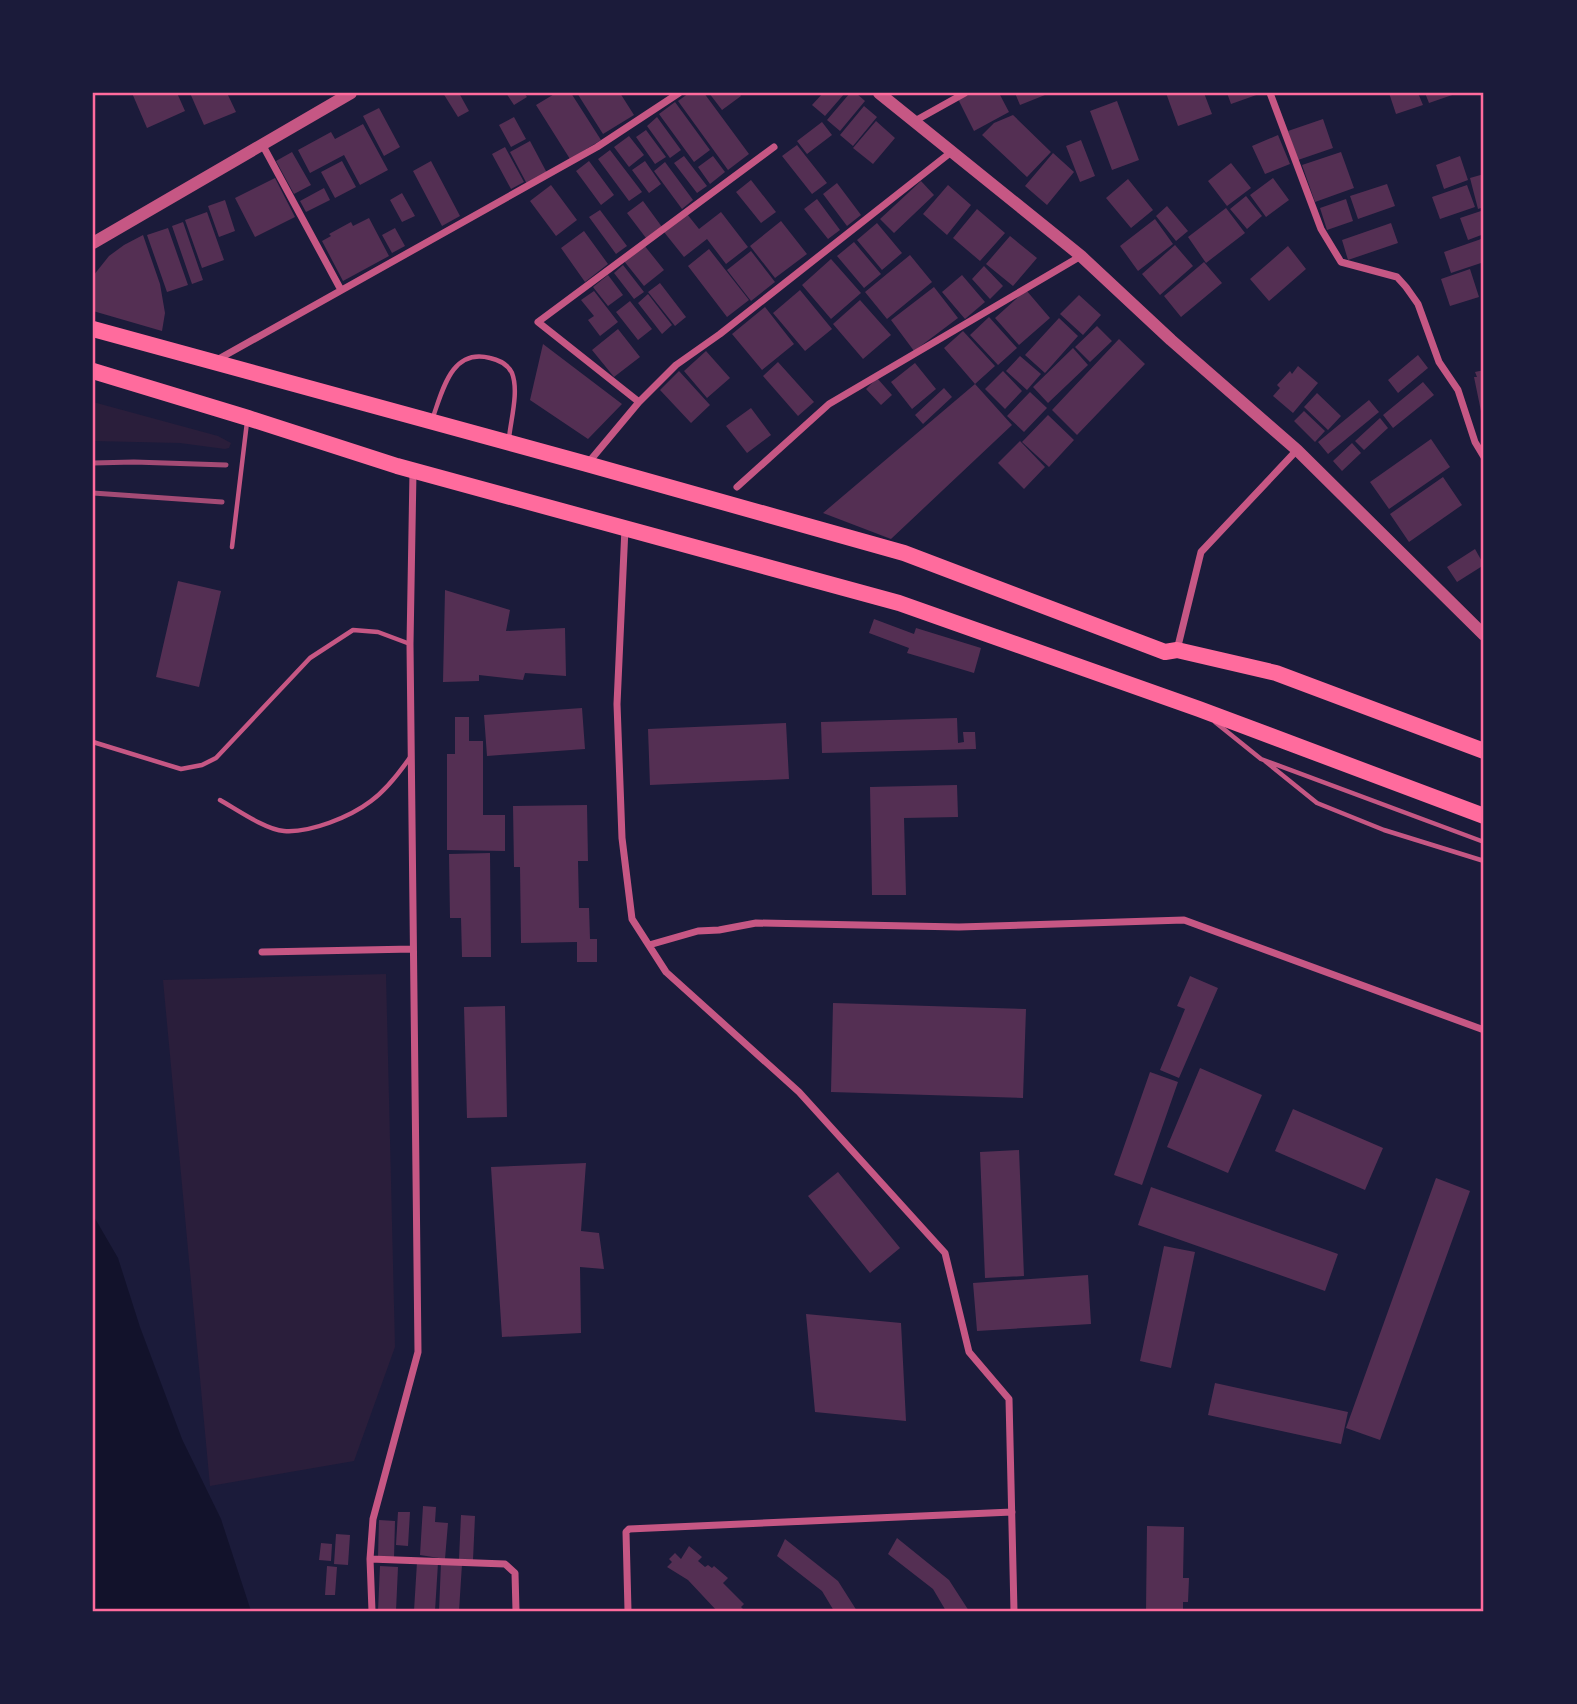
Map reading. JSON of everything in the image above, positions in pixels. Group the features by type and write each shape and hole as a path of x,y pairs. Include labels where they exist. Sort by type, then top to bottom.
{"main road":[{"path":"93,329 904,553 1165,652 1177,650 1276,673 1484,751"},
{"path":"93,371 413,471 899,603 1199,709 1484,816"}],"street":[{"path":"93,243 351,93"},
{"path":"215,362 597,148 679,93"},
{"path":"878,93 1081,256 1171,340 1297,450 1484,635"},
{"path":"913,122 965,93"},
{"path":"1270,93 1321,229 1341,262 1396,277 1406,287 1418,304 1439,362 1458,390 1475,442 1484,457"},
{"path":"262,144 341,290"},
{"path":"639,402 538,321 774,147"},
{"path":"587,464 639,402 676,365 720,334 950,153"},
{"path":"737,486 829,404 1081,256"},
{"path":"1177,650 1201,552 1297,450"},
{"path":"372,1611 370,1559 373,1518 418,1352 410,644 413,471"},
{"path":"625,528 617,704 622,838 632,919 666,972 799,1092 946,1253 969,1352 1009,1399 1014,1611"},
{"path":"649,945 698,931 756,923 959,927 1184,920 1484,1030"},
{"path":"262,952 412,949"},
{"path":"628,1611 625,1544 626,1531 629,1530 1012,1513"},
{"path":"370,1559 499,1563 511,1567 517,1581 516,1611"}],"lane":[{"path":"432,421 453,369 464,359 478,356 491,358 504,363 513,374 508,442"},
{"path":"232,547 248,418"},
{"path":"93,742 181,769 202,765 216,758 310,658 353,630 378,632 410,644"},
{"path":"1199,709 1317,803 1384,830 1484,861"},
{"path":"220,800 271,828 284,831 321,827 372,801 411,755"},
{"path":"1261,758 1484,842"}],"shaded area":[{"path":"93,402 218,436 231,443 229,448 225,449 180,443 93,441"},
{"path":"386,974 395,1347 354,1461 210,1486 163,980"},
{"path":"93,1215 118,1258 140,1327 182,1439 221,1519 251,1611 93,1611"}],"building":[{"path":"132,93 177,93 185,111 147,128"},
{"path":"190,93 227,93 236,112 204,125"},
{"path":"443,93 459,93 469,111 458,117"},
{"path":"506,93 524,93 527,97 514,105"},
{"path":"556,93 571,93 601,140 570,159 536,105"},
{"path":"577,93 620,93 634,115 603,134"},
{"path":"689,93 704,93 749,154 728,170 678,101"},
{"path":"709,93 739,93 741,96 722,110"},
{"path":"823,93 845,93 825,116 812,105"},
{"path":"850,93 856,93 865,101 840,131 827,120"},
{"path":"970,93 999,93 1009,112 974,131 958,99"},
{"path":"1015,93 1044,93 1045,95 1020,105"},
{"path":"1166,93 1204,93 1212,114 1178,126"},
{"path":"1227,93 1262,93 1231,104"},
{"path":"1389,93 1418,93 1423,105 1396,114"},
{"path":"1425,93 1458,93 1429,103"},
{"path":"1117,101 1139,160 1112,170 1090,111"},
{"path":"675,102 710,150 694,162 659,114"},
{"path":"864,106 877,117 853,146 840,135"},
{"path":"379,108 400,147 384,156 363,116"},
{"path":"1013,115 1051,152 1027,177 982,135 994,123"},
{"path":"514,117 526,139 511,147 499,125"},
{"path":"657,117 681,150 670,158 647,126"},
{"path":"1323,119 1333,148 1298,160 1288,131"},
{"path":"876,121 895,138 873,164 853,148"},
{"path":"822,122 832,135 807,154 797,141"},
{"path":"363,124 388,170 360,185 344,155 310,173 298,150 331,132 335,139"},
{"path":"646,130 666,157 655,164 636,137"},
{"path":"1278,135 1290,164 1265,174 1252,146"},
{"path":"629,136 644,155 629,167 614,147"},
{"path":"1081,140 1095,176 1080,182 1066,146"},
{"path":"530,141 547,173 527,184 510,152"},
{"path":"797,145 827,183 812,194 782,156"},
{"path":"505,147 524,182 511,189 492,154"},
{"path":"610,150 642,192 629,201 598,159"},
{"path":"292,152 311,185 294,194 276,161"},
{"path":"1341,152 1354,188 1315,202 1302,165"},
{"path":"1053,153 1074,172 1047,205 1025,186"},
{"path":"684,156 707,186 697,193 674,163"},
{"path":"713,156 725,172 710,184 698,167"},
{"path":"1460,156 1468,180 1444,189 1436,165"},
{"path":"342,161 356,187 335,198 321,172"},
{"path":"431,161 460,216 442,226 413,171"},
{"path":"589,161 614,195 601,205 576,171"},
{"path":"645,161 661,184 649,193 632,170"},
{"path":"665,162 693,200 682,209 654,171"},
{"path":"1231,163 1251,188 1227,206 1208,181"},
{"path":"1484,174 1484,207 1478,209 1470,178"},
{"path":"275,178 295,217 255,237 235,198"},
{"path":"1273,178 1289,200 1266,217 1250,195"},
{"path":"1128,179 1153,210 1131,228 1106,198"},
{"path":"751,180 776,212 761,223 736,192"},
{"path":"921,181 934,195 894,233 880,219"},
{"path":"837,183 861,215 847,226 823,194"},
{"path":"1387,184 1395,206 1358,219 1350,196"},
{"path":"551,185 577,220 556,236 530,201"},
{"path":"948,185 971,205 947,235 923,214"},
{"path":"1467,185 1475,207 1440,219 1432,197"},
{"path":"324,188 330,200 306,212 300,201"},
{"path":"402,193 415,216 402,222 390,200"},
{"path":"1246,196 1262,216 1247,229 1230,209"},
{"path":"817,199 840,230 828,239 804,209"},
{"path":"1346,199 1353,221 1327,230 1320,208"},
{"path":"225,200 235,231 219,237 208,206"},
{"path":"643,201 662,227 646,238 627,213"},
{"path":"1167,206 1188,231 1176,241 1156,216"},
{"path":"1226,208 1245,233 1206,263 1188,237"},
{"path":"977,209 1005,233 980,261 953,238"},
{"path":"600,210 627,246 616,254 589,217"},
{"path":"1484,210 1484,234 1468,240 1460,218"},
{"path":"207,212 224,260 202,268 185,220"},
{"path":"721,212 748,247 726,264 707,239 684,257 664,232 687,214 699,229"},
{"path":"369,218 389,256 343,281 322,241 351,222 353,226"},
{"path":"1155,219 1173,244 1138,271 1120,246"},
{"path":"781,221 807,254 775,278 750,246"},
{"path":"183,222 203,280 192,284 172,226"},
{"path":"877,223 902,253 882,270 857,240"},
{"path":"1391,223 1398,243 1348,260 1342,240"},
{"path":"168,228 188,285 167,292 147,235"},
{"path":"395,228 405,246 392,253 382,235"},
{"path":"584,231 608,264 585,282 561,248"},
{"path":"143,235 160,284 165,313 162,331 93,311 93,276 109,256"},
{"path":"1010,236 1037,258 1013,286 986,264"},
{"path":"1484,238 1484,262 1451,273 1444,252"},
{"path":"854,242 881,274 864,288 837,256"},
{"path":"644,245 664,270 644,286 624,261"},
{"path":"1175,245 1193,266 1160,295 1142,274"},
{"path":"1288,246 1306,269 1269,301 1250,279"},
{"path":"709,249 749,300 727,317 688,266"},
{"path":"751,251 775,282 751,301 727,270"},
{"path":"910,255 932,282 887,319 865,292"},
{"path":"831,259 861,293 831,319 802,285"},
{"path":"1204,262 1222,283 1181,317 1164,296"},
{"path":"623,265 644,292 634,299 614,273"},
{"path":"984,266 1003,286 990,299 972,279"},
{"path":"1470,269 1479,297 1450,306 1441,279"},
{"path":"608,275 623,295 608,306 593,287"},
{"path":"962,275 985,302 965,319 942,292"},
{"path":"660,283 686,317 675,326 648,292"},
{"path":"934,287 958,318 914,351 891,320"},
{"path":"800,290 832,329 805,351 773,313"},
{"path":"1026,290 1050,318 1019,345 995,318"},
{"path":"594,291 618,322 600,336 588,320 594,316 581,300"},
{"path":"648,294 672,325 662,334 638,303"},
{"path":"1079,295 1101,315 1083,335 1060,314"},
{"path":"860,300 891,335 863,359 833,324"},
{"path":"630,301 652,329 638,340 616,312"},
{"path":"765,307 794,344 762,370 732,334"},
{"path":"989,317 1017,348 998,365 970,335"},
{"path":"1059,318 1078,336 1045,373 1025,355"},
{"path":"1097,326 1112,341 1090,362 1075,347"},
{"path":"618,329 640,357 614,377 592,350"},
{"path":"963,331 995,366 975,384 944,348"},
{"path":"1119,339 1145,364 1077,435 1052,410"},
{"path":"543,344 622,404 588,439 530,400"},
{"path":"1073,348 1088,365 1048,403 1033,387"},
{"path":"706,351 730,378 707,398 684,371"},
{"path":"1418,355 1428,368 1398,393 1388,380"},
{"path":"1020,356 1041,374 1027,390 1006,371"},
{"path":"778,362 814,402 798,416 763,376"},
{"path":"915,363 936,389 912,409 891,382"},
{"path":"1298,366 1318,383 1293,413 1273,396 1280,388 1277,385"},
{"path":"1484,370 1483,421 1474,377 1477,377 1475,372"},
{"path":"679,371 710,405 691,423 660,390"},
{"path":"1003,371 1022,391 1005,409 985,389"},
{"path":"877,378 892,395 881,405 866,389"},
{"path":"1423,382 1434,395 1393,428 1383,415"},
{"path":"975,384 1012,425 891,539 823,513"},
{"path":"944,388 952,397 923,424 915,415"},
{"path":"1030,392 1047,408 1024,432 1007,416"},
{"path":"1317,393 1341,416 1328,430 1304,407"},
{"path":"1369,400 1379,412 1328,454 1318,442"},
{"path":"751,408 771,435 747,453 726,426"},
{"path":"1304,411 1325,431 1315,442 1294,421"},
{"path":"1048,415 1074,440 1049,467 1022,442"},
{"path":"1380,418 1388,428 1364,450 1355,441"},
{"path":"1431,439 1450,467 1389,509 1370,482"},
{"path":"1020,441 1045,467 1024,489 998,463"},
{"path":"1352,443 1361,453 1342,471 1333,461"},
{"path":"1443,477 1462,505 1409,542 1390,514"},
{"path":"1475,549 1484,565 1457,582 1447,567"},
{"path":"178,581 221,591 199,687 156,677"},
{"path":"445,590 510,610 506,631 565,628 566,676 525,673 523,680 479,675 479,681 443,682"},
{"path":"874,619 914,634 916,628 981,648 974,673 907,653 909,648 869,633"},
{"path":"582,708 585,749 487,756 484,715"},
{"path":"455,717 469,717 469,741 483,741 483,815 505,815 505,851 447,850 447,754 455,754"},
{"path":"957,718 958,743 964,742 963,732 975,732 976,749 822,753 821,722"},
{"path":"786,723 789,779 650,785 648,729"},
{"path":"957,785 958,817 904,818 906,895 872,895 870,787"},
{"path":"587,805 588,861 578,861 579,908 589,908 590,939 597,939 597,962 577,962 577,942 521,943 520,867 514,867 513,806"},
{"path":"490,853 491,957 462,957 461,918 450,918 449,854"},
{"path":"1190,976 1218,988 1179,1078 1160,1070 1185,1009 1177,1006"},
{"path":"833,1003 1026,1009 1023,1098 831,1092"},
{"path":"505,1006 507,1117 467,1118 464,1007"},
{"path":"1200,1068 1262,1095 1228,1173 1167,1147"},
{"path":"1150,1072 1178,1082 1142,1185 1114,1175"},
{"path":"1293,1109 1383,1148 1365,1190 1275,1151"},
{"path":"1019,1150 1024,1276 985,1278 980,1152"},
{"path":"586,1163 581,1231 599,1233 604,1269 580,1267 581,1333 502,1337 491,1167"},
{"path":"838,1172 900,1248 870,1273 808,1196"},
{"path":"1436,1178 1470,1191 1380,1440 1346,1428"},
{"path":"1151,1187 1338,1254 1325,1291 1138,1225"},
{"path":"1164,1246 1195,1252 1171,1368 1140,1361"},
{"path":"1088,1275 1091,1324 977,1331 973,1283"},
{"path":"806,1314 901,1323 906,1421 815,1412"},
{"path":"1215,1383 1348,1412 1341,1444 1208,1415"},
{"path":"423,1506 436,1507 435,1522 448,1523 445,1559 420,1555"},
{"path":"398,1512 410,1512 408,1546 396,1545"},
{"path":"461,1515 475,1516 473,1560 459,1559"},
{"path":"379,1520 395,1521 394,1558 378,1557"},
{"path":"1147,1526 1184,1527 1183,1578 1189,1578 1188,1602 1183,1602 1183,1611 1146,1611"},
{"path":"336,1534 350,1535 348,1565 334,1564"},
{"path":"897,1538 949,1580 969,1611 946,1611 933,1589 888,1554"},
{"path":"785,1539 838,1581 857,1611 834,1611 822,1591 777,1556"},
{"path":"321,1543 332,1544 331,1561 319,1560"},
{"path":"689,1546 702,1557 698,1561 705,1567 714,1566 728,1578 723,1583 744,1604 741,1607 745,1611 717,1611 688,1580 667,1567 672,1562 669,1559 675,1553 681,1559"},
{"path":"417,1562 438,1563 435,1611 414,1611"},
{"path":"441,1563 462,1564 459,1611 439,1611"},
{"path":"327,1566 337,1567 335,1595 325,1595"},
{"path":"380,1566 398,1567 396,1611 378,1611"}],"railway":[{"path":"93,463 226,465"},
{"path":"93,493 222,502"}]}
